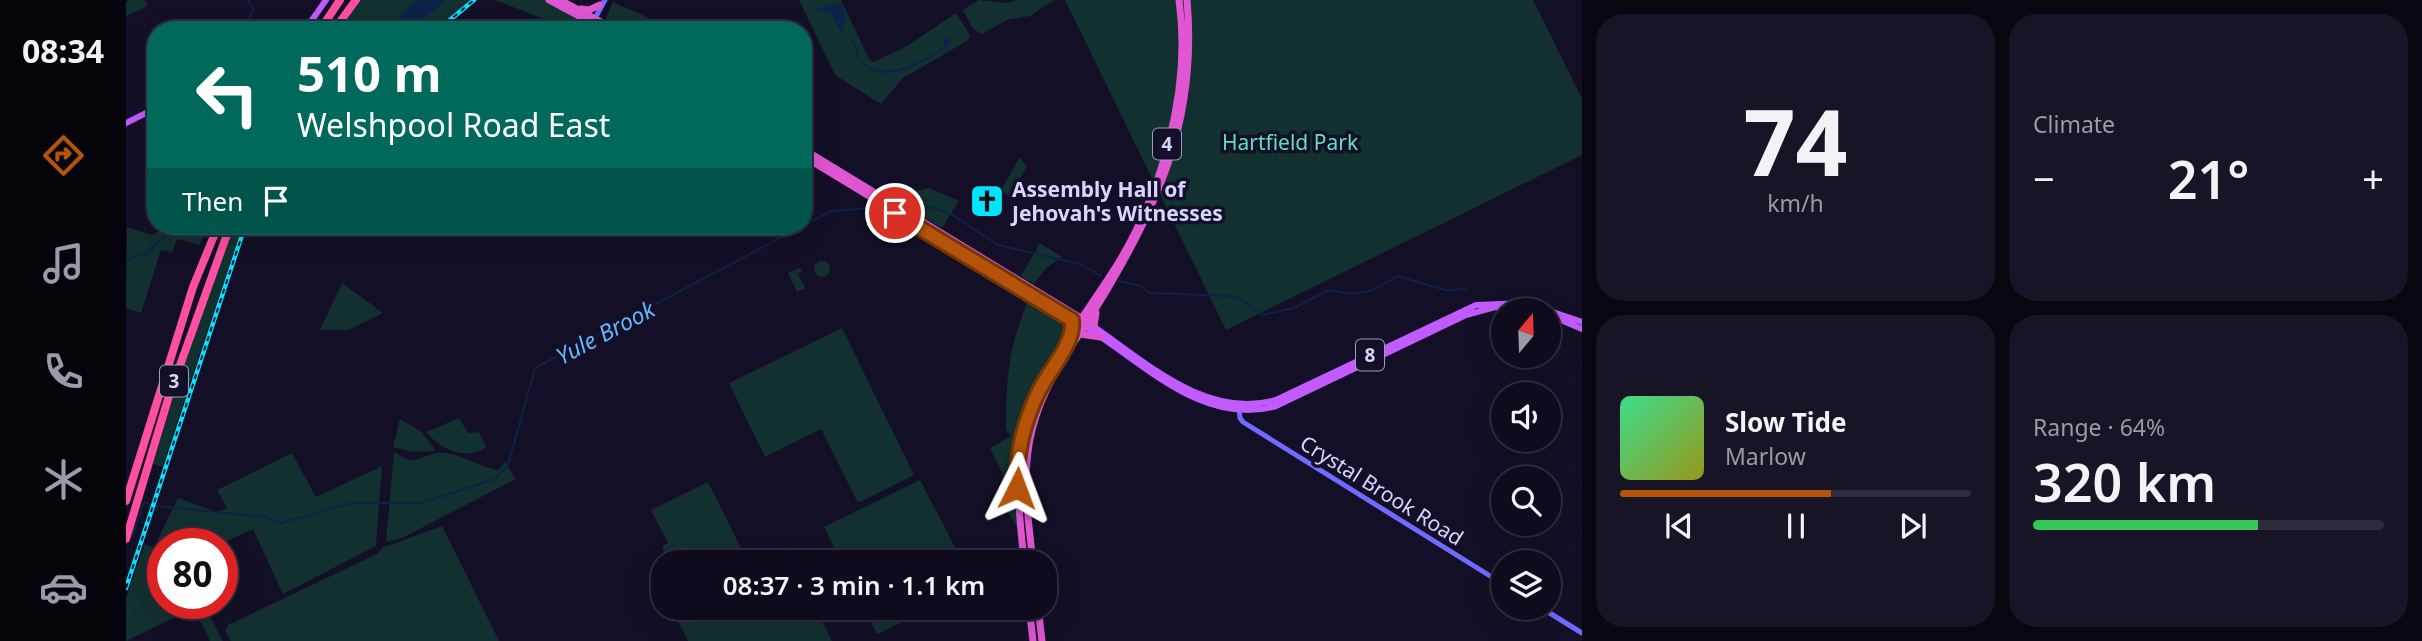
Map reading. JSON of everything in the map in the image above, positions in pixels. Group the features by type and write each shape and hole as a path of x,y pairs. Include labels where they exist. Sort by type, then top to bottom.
{"highway":[{"path":"325,21 340,0"},
{"path":"330,21 340,0"},
{"path":"341,21 356,0"},
{"path":"549,0 592,21"},
{"path":"560,0 592,21"},
{"name":"4","path":"1032,550 1026,495 1031,431 1049,383 1135,230 1166,150 1179,89 1182,47 1180,0"},
{"name":"4","path":"1023,550 1017,475 1021,442 1038,391 1069,340 1101,300 1153,205 1176,143 1189,80 1190,35 1187,0"},
{"path":"577,9 589,10 603,3"},
{"name":"8","path":"812,156 847,181 1071,318 1085,323"},
{"name":"8","path":"812,161 1085,323"},
{"name":"3","path":"126,501 193,287 214,235"},
{"name":"3","path":"126,539 174,379 227,235"},
{"path":"1069,340 1071,318"},
{"path":"1085,323 1101,337"},
{"path":"1031,620 1033,641"},
{"path":"1040,620 1042,641"}],"main road":[{"path":"313,21 327,0"},
{"path":"592,21 603,3"},
{"path":"602,21 603,3"},
{"path":"126,123 147,112"},
{"path":"1483,304 1491,300"},
{"name":"8","path":"1085,323 1195,393 1241,409 1276,400 1449,316 1491,303"},
{"name":"8","path":"1101,337 1198,401 1241,409 1276,406 1475,312 1491,309"},
{"name":"8","path":"1561,314 1582,322"},
{"path":"1561,320 1582,329"},
{"name":"Crystal Brook Road","path":"1241,409 1243,422 1491,577"},
{"path":"1560,620 1582,634"}],"green space":[{"path":"145,0 148,6 126,16 126,2"},
{"path":"361,0 473,0 446,21 346,21"},
{"path":"495,0 547,0 576,16 577,21 549,21"},
{"path":"799,0 841,0 869,59 874,62 907,46 956,13 970,35 967,41 903,78 881,104 835,75 812,27 812,21 809,21"},
{"path":"979,0 1008,3 1016,0 1054,0 1030,16 1007,20 982,34 973,29 963,10"},
{"name":"Hartfield Park","path":"1065,0 1533,0 1582,99 1582,155 1226,330"},
{"path":"613,2 652,21 610,21 606,18"},
{"path":"1020,157 1027,167 1009,196 1001,190"},
{"path":"929,188 959,201 942,228 886,197"},
{"path":"127,227 147,235 204,235 200,245 177,239 172,253 161,250 141,313 126,308"},
{"path":"230,235 239,235 162,467 153,464 195,326"},
{"path":"1040,243 1062,257 1046,268 1034,284 1021,276"},
{"path":"822,261 828,263 828,275 822,277 816,275 814,269 816,263"},
{"path":"799,268 803,270 798,274 805,288 797,292 788,273"},
{"path":"342,283 383,313 349,330 320,330"},
{"path":"1030,295 1069,319 1034,392 1016,450 1013,485 1018,530 999,495 1010,489 990,448 1011,436 1006,430 1010,361 1017,330"},
{"path":"842,328 914,475 858,503 821,429 765,457 729,383"},
{"path":"459,418 468,433 479,432 486,447 470,453 453,451 445,448 426,432"},
{"path":"400,419 422,432 436,451 412,452 393,447"},
{"path":"394,452 412,460 437,453 452,454 498,470 505,462 516,479 402,538 386,542"},
{"path":"292,453 316,497 382,466 376,546 283,594 253,529 238,536 238,528 163,528 178,498 217,512 227,508 217,490"},
{"path":"920,480 956,550 835,550 824,527"},
{"path":"708,482 742,550 664,550 662,546 668,543 651,510"},
{"path":"442,526 499,641 231,641 225,630 228,625 377,554 382,548"},
{"path":"145,544 147,619 171,619 126,641 126,598"},
{"path":"199,619 211,619 223,641 210,641"},
{"path":"678,620 822,620 832,641 688,641"},
{"path":"870,620 907,620 877,634"}],"water":[{"path":"416,0 447,0 420,21 395,21"},
{"path":"810,0 817,9 835,3 842,5 846,17 842,29 848,34 840,30 831,14 816,10"},
{"path":"849,35 857,46 860,60 879,70 900,68 921,61 944,46 944,38 949,38 950,44 919,64 883,73 872,70 860,61"}],"waterway":[{"path":"248,0 253,9 248,21"},
{"name":"Yule Brook","path":"901,204 934,208"},
{"name":"Yule Brook","path":"812,221 831,211 873,208"},
{"name":"Yule Brook","path":"936,209 953,215 998,245 1080,264 1101,276"},
{"path":"126,260 147,253 166,235"},
{"name":"Yule Brook","path":"133,534 144,502 157,506 265,517 281,523 352,503 421,503 495,479 508,465 535,368 786,235"},
{"name":"Yule Brook","path":"1118,281 1140,286 1150,293 1230,296 1241,299 1262,315 1294,308 1329,290 1352,294 1371,291 1398,276 1445,290 1466,289"}],"railway":[{"path":"449,21 474,0"},
{"path":"126,588 242,235"}],"place":[{"name":"Assembly Hall of Jehovah's Witnesses","path":"987,201"}],"route":[{"path":"895,213 1072,320 1069,340 1038,391 1026,422 1019,453 1017,488"}]}
